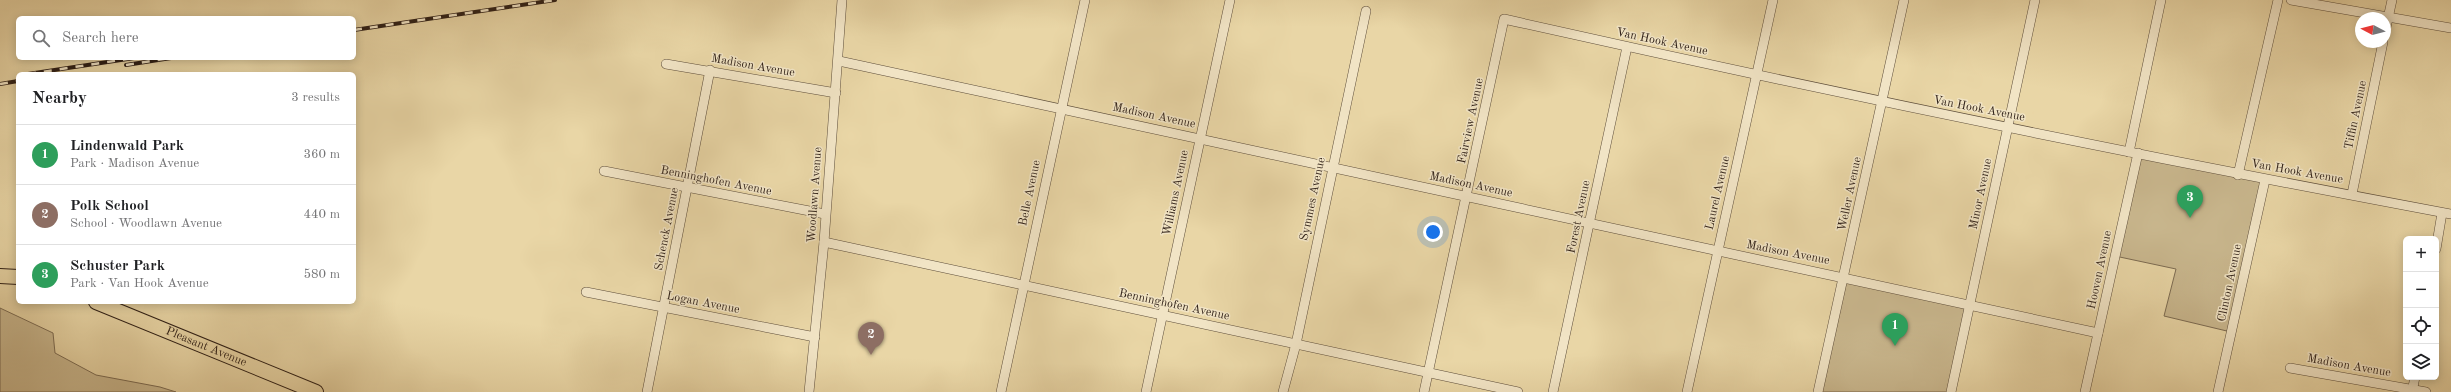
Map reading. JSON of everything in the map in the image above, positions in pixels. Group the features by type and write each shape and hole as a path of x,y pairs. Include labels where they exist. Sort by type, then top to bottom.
{"main road":[{"path":"0,276 16,277"},
{"name":"Pleasant Avenue","path":"101,304 316,392"}],"street":[{"name":"Woodlawn Avenue","path":"809,392 824,242 842,0"},
{"name":"Belle Avenue","path":"1001,392 1085,0"},
{"name":"Williams Avenue","path":"1146,392 1230,0"},
{"name":"Laurel Avenue","path":"1687,392 1773,0"},
{"name":"Weller Avenue","path":"1818,392 1845,276 1904,0"},
{"name":"Minor Avenue","path":"1951,392 2035,0"},
{"name":"Hooven Avenue","path":"2086,392 2134,153 2161,0"},
{"path":"2238,175 2278,0"},
{"path":"2291,0 2356,12"},
{"path":"2389,12 2392,0"},
{"name":"Symmes Avenue","path":"1283,392 1296,344 1366,11"},
{"path":"2391,18 2451,28"},
{"name":"Van Hook Avenue","path":"1504,19 1881,102 2238,175 2352,194 2446,213"},
{"name":"Fairview Avenue","path":"1424,392 1504,19"},
{"name":"Forest Avenue","path":"1553,392 1627,47"},
{"name":"Tiffin Avenue","path":"2352,194 2382,48"},
{"name":"Madison Avenue","path":"838,61 1200,138 1717,251 1845,276 2098,333"},
{"name":"Madison Avenue","path":"666,64 710,70 836,93"},
{"name":"Schenck Avenue","path":"648,392 710,70"},
{"name":"Benninghofen Avenue","path":"604,171 825,214"},
{"name":"Clinton Avenue","path":"2218,392 2264,180"},
{"path":"2439,238 2446,213"},
{"name":"Benninghofen Avenue","path":"824,242 1518,392"},
{"name":"Logan Avenue","path":"586,292 815,337"},
{"name":"Madison Avenue","path":"2290,368 2412,391 2426,392"},
{"path":"2412,391 2414,380"}],"shaded area":[{"path":"2138,153 2264,180 2231,332 2164,316 2176,269 2115,256"},
{"path":"1845,276 1970,305 1951,392 1818,392"},
{"path":"0,308 53,333 55,353 96,375 160,387 176,392 0,392"}],"railway":[{"path":"356,30 555,0"},
{"path":"41,72 121,60"},
{"path":"126,65 158,60"},
{"path":"0,84 16,81"}],"place":[{"name":"Schuster Park","path":"2190,218"},
{"name":"Lindenwald Park","path":"1895,346"},
{"name":"Polk School","path":"871,355"}]}
